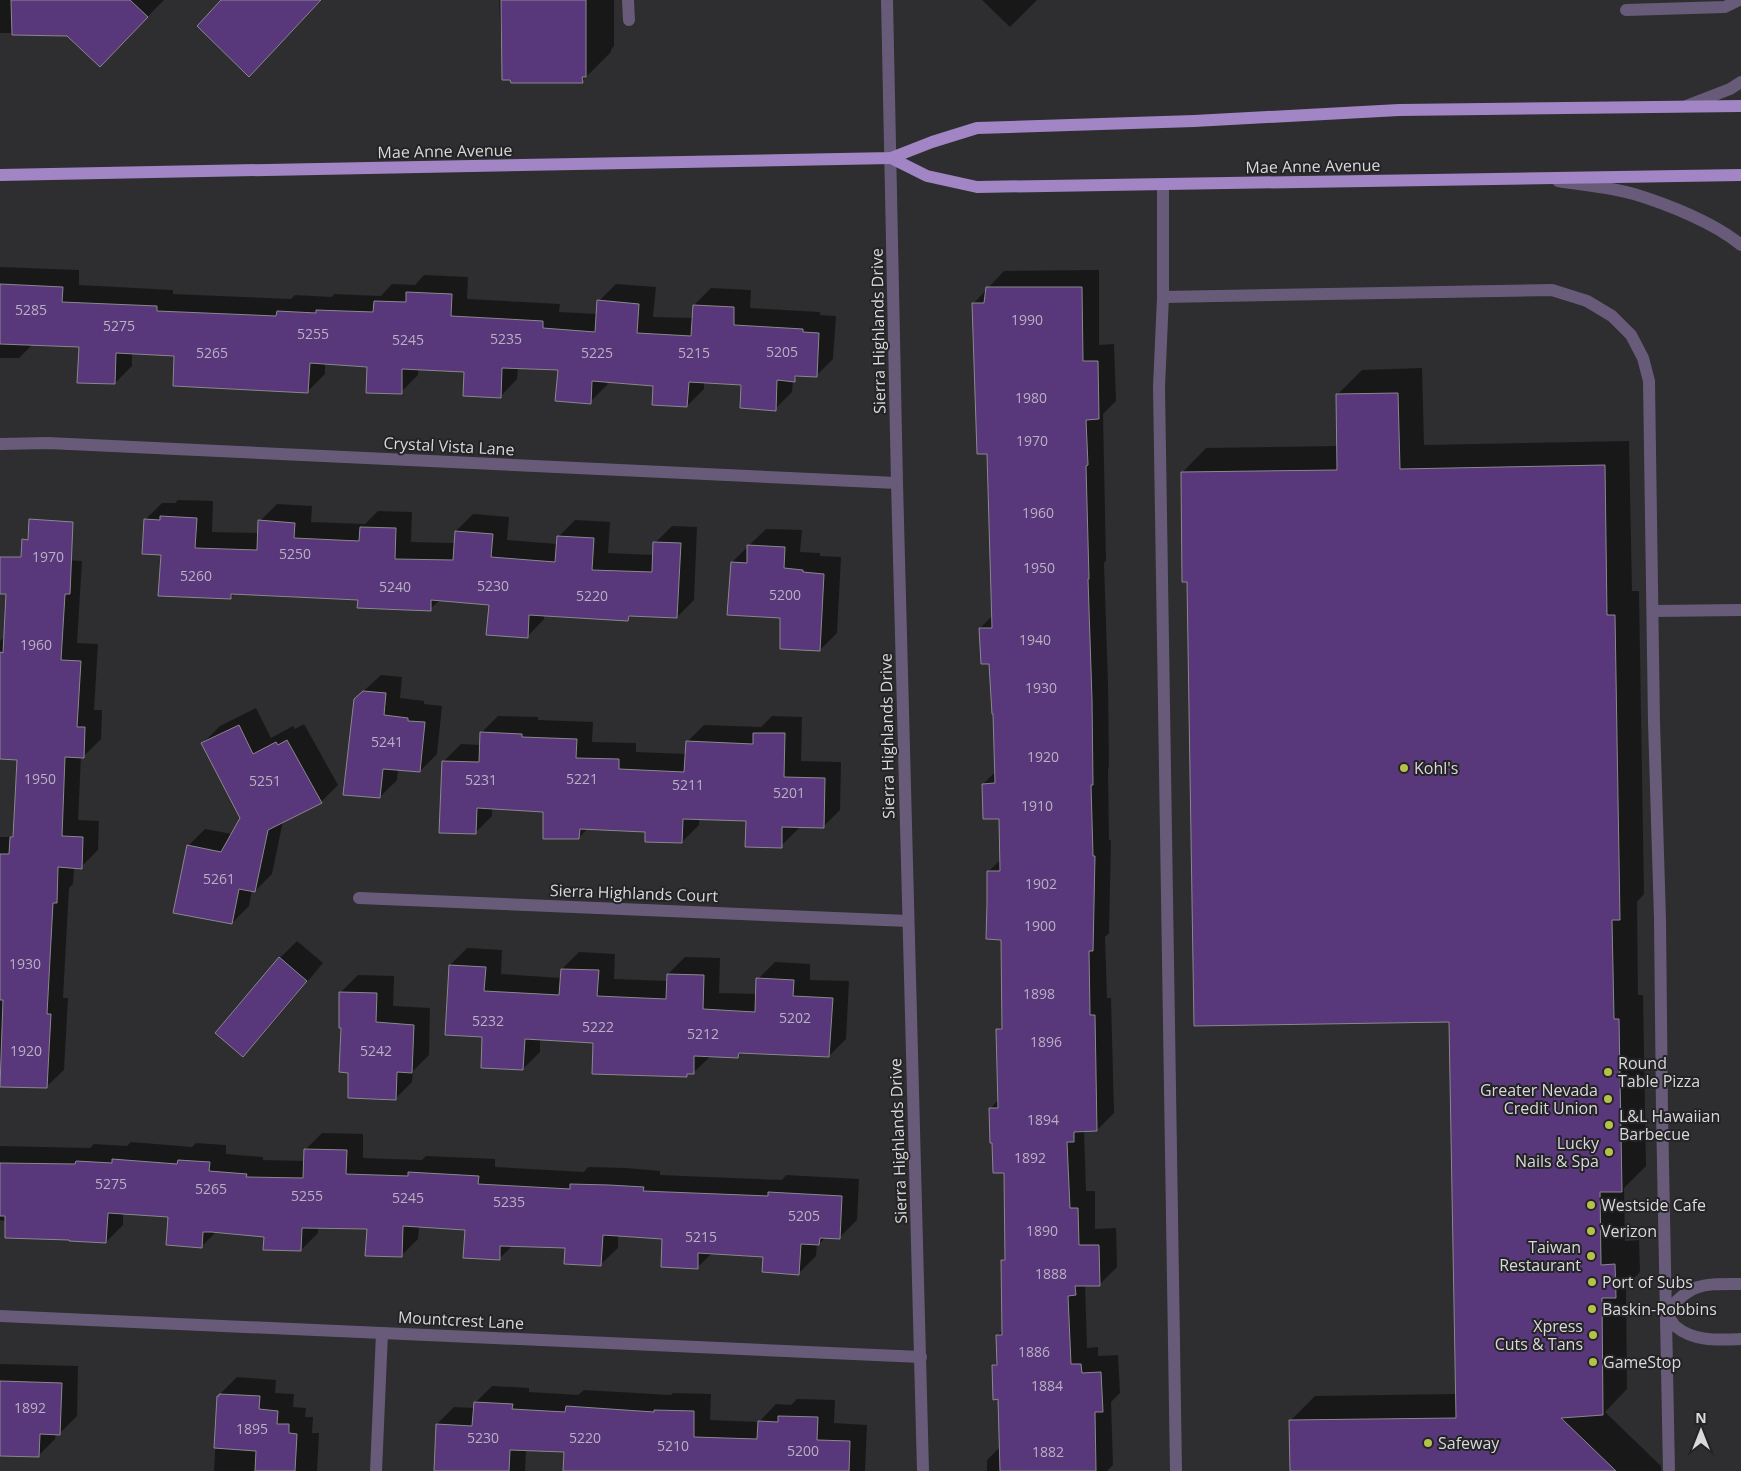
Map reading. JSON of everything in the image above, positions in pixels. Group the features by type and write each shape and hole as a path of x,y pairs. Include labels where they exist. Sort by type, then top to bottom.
{"main road":[{"name":"Mae Anne Avenue","path":"0,175 891,158 932,142 977,128 1194,121 1399,110 1741,106"},
{"name":"Mae Anne Avenue","path":"891,158 927,176 977,187 1741,175"}],"street":[{"path":"628,0 629,20"},
{"name":"Sierra Highlands Drive","path":"887,0 897,483 923,1471"},
{"path":"1626,10 1725,7 1739,0"},
{"path":"1685,106 1730,89 1741,82"},
{"path":"1536,177 1633,194 1683,212 1730,236 1741,245"},
{"path":"1163,185 1164,297 1159,387 1176,1471"},
{"path":"1164,297 1552,290 1587,301 1612,316 1631,335 1643,358 1649,381 1670,1471"},
{"name":"Crystal Vista Lane","path":"0,444 48,444 897,483"},
{"path":"1653,611 1741,610"},
{"name":"Sierra Highlands Court","path":"359,898 908,921"},
{"path":"1666,1313 1678,1298 1691,1290 1707,1284 1741,1284"},
{"path":"1666,1313 1675,1326 1707,1340 1741,1339"},
{"name":"Mountcrest Lane","path":"0,1316 921,1357"},
{"path":"376,1471 382,1333"}],"building":[{"path":"11,0 130,0 148,17 100,67 67,36 12,35"},
{"path":"221,0 321,0 249,77 197,26"},
{"path":"501,0 586,0 586,77 582,77 583,83 511,83 510,80 502,80"},
{"path":"0,284 63,287 62,302 157,306 157,311 276,316 277,311 316,313 316,310 373,312 374,301 406,302 406,292 452,294 451,316 543,321 543,328 595,332 597,300 639,304 637,333 691,336 693,305 734,307 734,325 803,329 803,332 819,333 817,377 795,376 795,382 777,380 776,411 740,408 741,385 689,382 687,407 652,405 653,386 592,381 591,404 555,401 558,370 502,368 501,398 463,396 464,372 402,369 402,394 366,393 367,367 310,363 308,393 173,386 174,356 116,353 115,384 77,383 79,347 0,344"},
{"path":"986,287 1082,287 1083,361 1098,361 1099,419 1086,420 1092,700 1093,785 1091,785 1093,856 1095,856 1093,951 1089,951 1090,1015 1095,1015 1097,1131 1074,1132 1074,1142 1067,1142 1070,1208 1078,1208 1079,1245 1099,1245 1100,1286 1075,1286 1076,1295 1068,1296 1071,1364 1081,1364 1082,1373 1101,1372 1103,1412 1095,1412 1096,1471 1000,1471 998,1399 993,1400 992,1365 997,1365 996,1335 1002,1335 1001,1260 1005,1260 1004,1173 993,1173 989,1108 998,1108 996,1029 1002,1029 1001,940 986,939 987,871 1000,871 999,819 983,819 982,784 995,783 989,664 981,664 979,628 992,628 987,454 977,454 972,303 984,303"},
{"name":"Kohl's","path":"1398,393 1400,469 1605,465 1607,615 1615,615 1620,920 1612,920 1614,1019 1619,1019 1622,1192 1600,1192 1601,1265 1615,1264 1616,1298 1602,1298 1603,1415 1561,1418 1616,1471 1290,1471 1289,1420 1456,1418 1449,1022 1194,1026 1187,582 1182,582 1181,472 1337,470 1336,394"},
{"path":"160,516 197,518 195,548 257,550 258,520 295,523 294,538 359,541 360,527 396,528 395,559 453,560 455,531 493,534 491,557 555,562 557,536 594,538 592,570 652,572 653,542 681,543 677,618 629,616 628,621 529,615 528,638 486,635 489,605 431,600 431,611 357,608 358,600 231,594 231,599 158,596 161,555 142,554 144,519 160,520"},
{"path":"29,519 73,522 70,594 65,594 61,660 81,661 77,727 85,727 84,758 65,757 62,836 83,837 82,869 58,867 57,903 53,903 47,1014 51,1014 47,1088 0,1087 3,1000 0,1000 0,854 9,854 10,837 13,837 17,760 0,759 0,652 3,653 6,594 0,594 0,557 21,557 22,539 28,540"},
{"path":"747,545 785,547 784,568 824,574 820,651 780,649 780,618 727,615 731,562 747,563"},
{"path":"363,691 386,693 384,715 408,718 408,721 425,722 420,772 383,769 380,798 343,795 354,699"},
{"path":"239,725 253,754 276,742 278,745 287,740 322,803 268,830 255,892 239,889 232,924 173,913 187,845 221,852 240,818 201,743"},
{"path":"480,732 522,734 522,737 577,739 576,758 619,759 619,769 684,772 686,741 753,744 753,733 785,733 784,777 825,778 824,828 782,827 782,848 745,847 746,821 683,819 682,843 645,842 645,832 580,829 579,839 543,839 543,812 477,808 476,834 439,833 442,761 479,762"},
{"path":"279,957 307,981 243,1057 215,1033"},
{"path":"449,965 486,967 484,991 559,995 561,969 599,970 597,996 666,999 667,974 704,975 703,1009 755,1012 756,978 794,980 793,996 833,998 829,1057 739,1053 738,1058 694,1056 694,1074 687,1074 687,1077 592,1074 593,1043 525,1039 523,1070 481,1068 482,1037 445,1035"},
{"path":"339,992 377,993 376,1022 414,1025 412,1073 397,1072 396,1100 348,1098 348,1073 339,1072 341,1028 339,1028"},
{"path":"304,1149 347,1150 346,1174 408,1176 408,1172 479,1176 478,1184 570,1189 570,1184 609,1185 644,1187 643,1191 768,1196 768,1192 842,1196 840,1239 820,1238 819,1245 801,1244 799,1275 762,1272 763,1257 698,1253 698,1269 661,1267 662,1239 603,1235 601,1266 564,1264 565,1248 500,1246 500,1260 463,1258 465,1230 403,1226 402,1257 365,1256 367,1229 302,1228 301,1251 263,1250 264,1237 211,1232 203,1232 202,1248 166,1245 168,1217 108,1213 106,1243 5,1238 5,1216 0,1216 0,1163 75,1164 76,1161 112,1163 112,1159 177,1164 178,1160 210,1162 209,1171 247,1174 246,1177 303,1178"},
{"path":"0,1381 62,1383 60,1435 40,1434 39,1457 0,1456"},
{"path":"219,1394 260,1396 259,1409 278,1411 277,1424 289,1424 289,1433 297,1434 295,1471 255,1471 256,1451 214,1448 217,1396"},
{"path":"474,1402 513,1404 512,1409 565,1412 566,1406 654,1412 654,1410 694,1411 694,1437 757,1439 758,1421 778,1422 778,1416 818,1417 817,1440 850,1441 849,1471 563,1471 564,1452 510,1450 509,1471 434,1471 436,1424 472,1426"}],"place":[{"name":"Kohl's","path":"1404,768"},
{"name":"Round Table Pizza","path":"1608,1072"},
{"name":"Greater Nevada Credit Union","path":"1608,1099"},
{"name":"L&L Hawaiian Barbecue","path":"1609,1125"},
{"name":"Lucky Nails & Spa","path":"1609,1152"},
{"name":"Westside Cafe","path":"1591,1205"},
{"name":"Verizon","path":"1591,1231"},
{"name":"Taiwan Restaurant","path":"1591,1256"},
{"name":"Port of Subs","path":"1592,1282"},
{"name":"Baskin-Robbins","path":"1592,1309"},
{"name":"Xpress Cuts & Tans","path":"1593,1335"},
{"name":"GameStop","path":"1593,1362"},
{"name":"Safeway","path":"1428,1443"}]}
